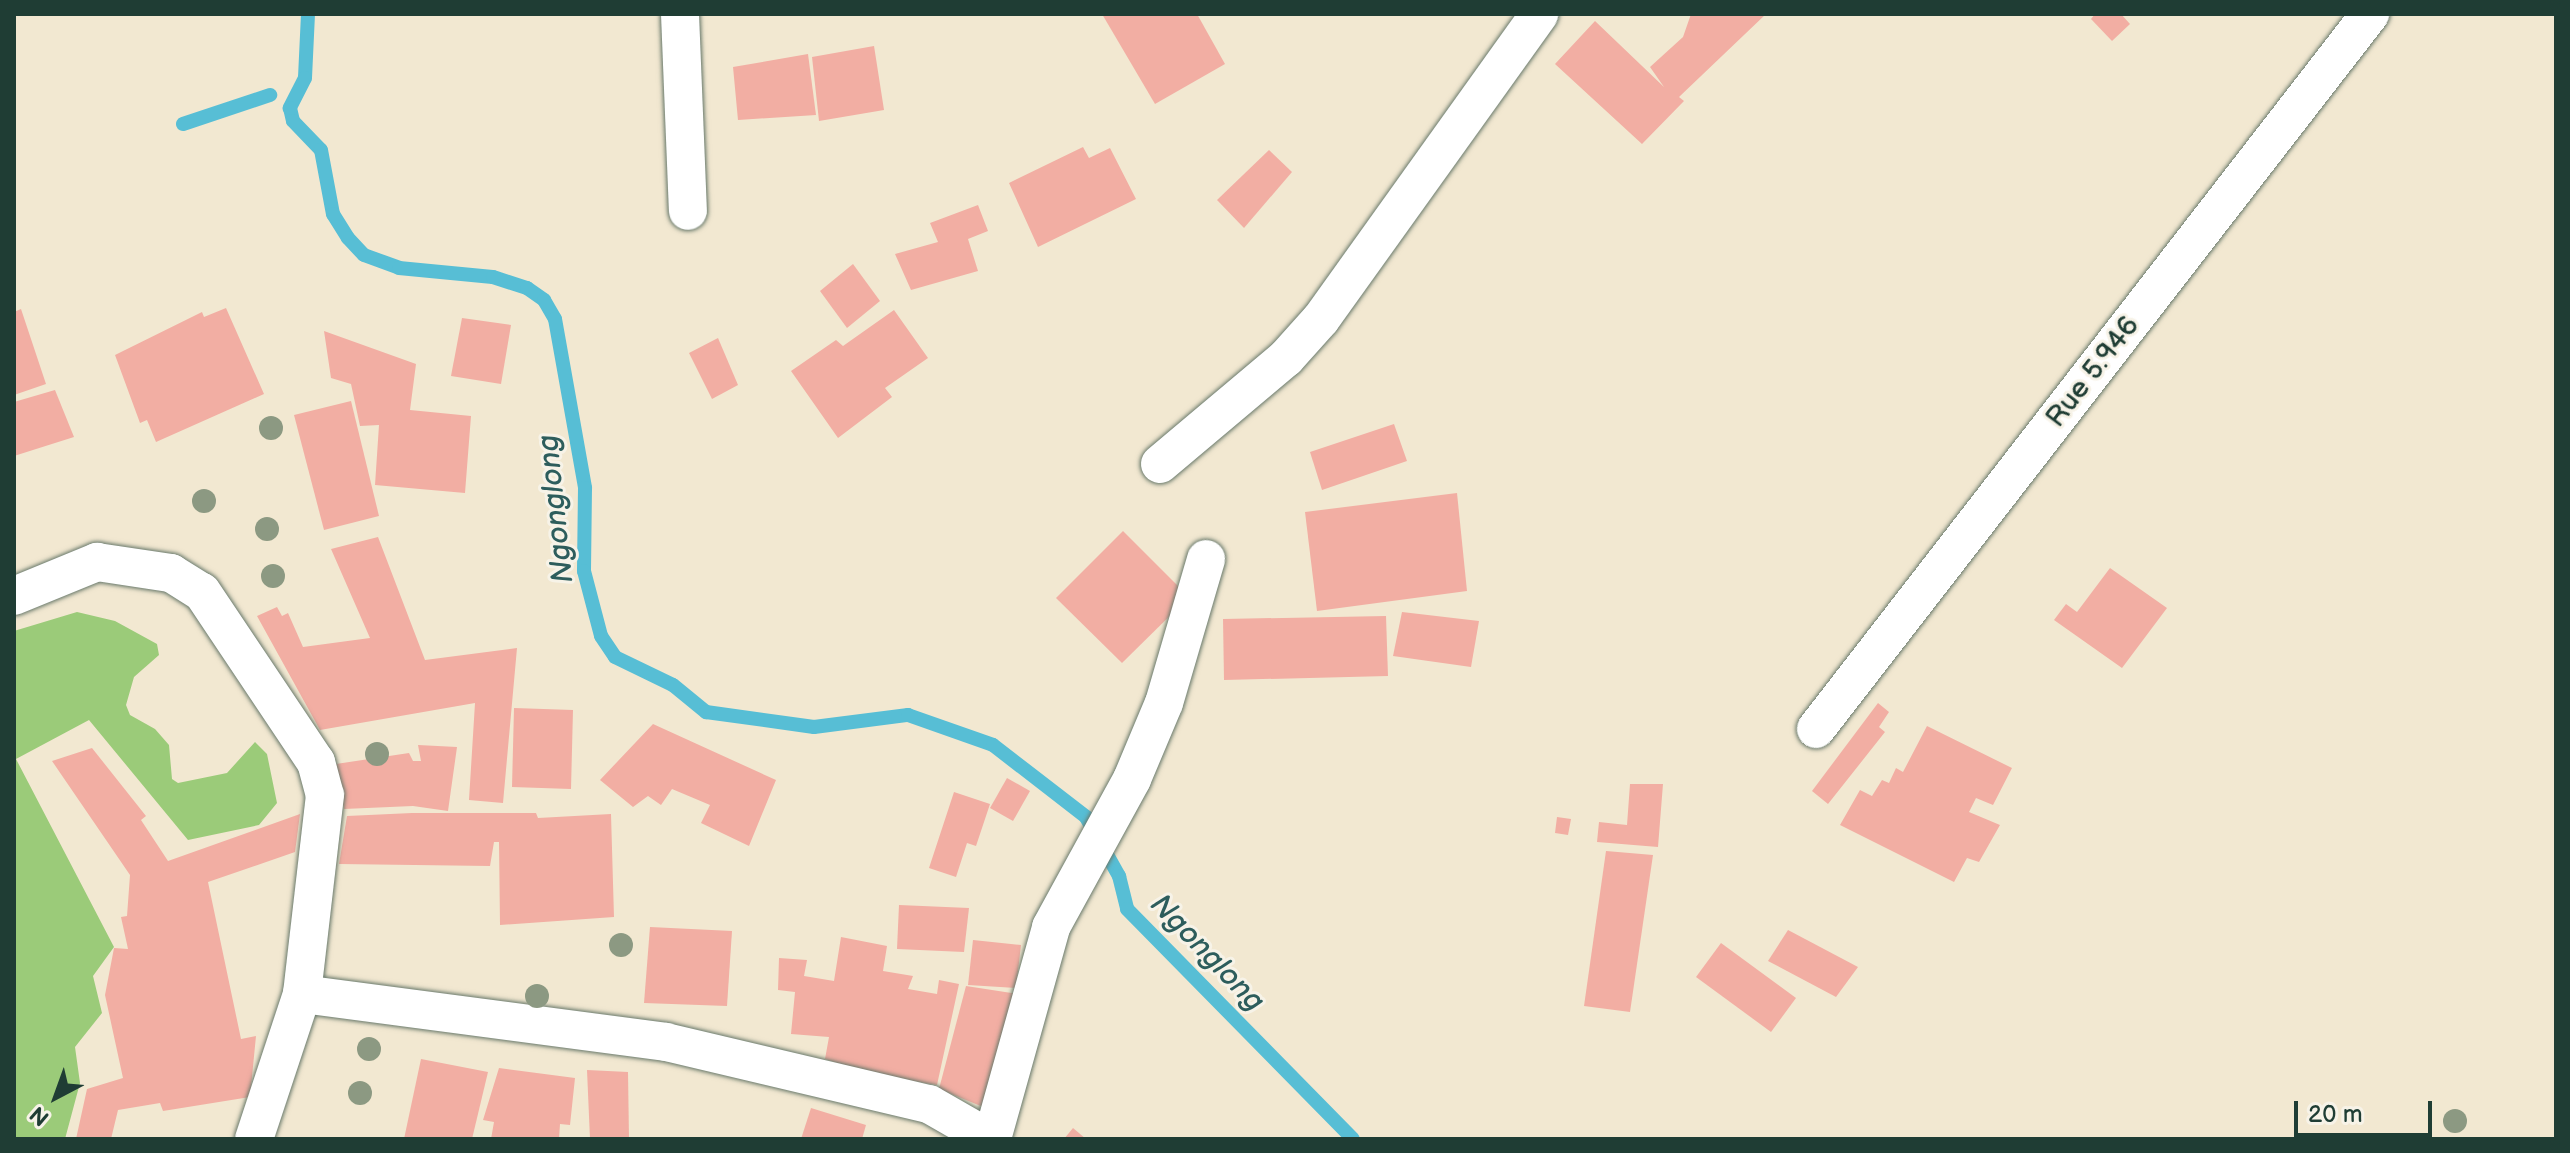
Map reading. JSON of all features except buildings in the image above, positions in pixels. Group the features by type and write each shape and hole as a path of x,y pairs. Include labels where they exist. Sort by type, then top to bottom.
{"street":[{"path":"680,14 688,211"},
{"path":"1160,464 1286,358 1321,319 1539,14"},
{"name":"Rue 5.946","path":"1816,729 2370,14"},
{"path":"302,994 666,1042 929,1104 991,1139 1051,927 1132,779 1164,703 1206,559"},
{"path":"14,596 97,562 171,573 202,592 316,762 325,795 302,994 254,1139"}],"green space":[{"path":"77,612 115,621 157,644 159,655 134,677 126,705 130,715 155,729 169,745 172,779 178,783 227,773 255,742 267,754 277,803 259,825 188,840 89,720 16,759 114,947 93,976 102,1013 75,1047 80,1083 65,1139 14,1139 14,631"}],"waterway":[{"name":"Ngonglong","path":"308,14 305,78 290,108 293,121 321,150 333,214 348,238 364,255 399,268 493,277 527,288 544,300 555,319 585,488 584,571 601,636 615,657 673,685 706,712 814,727 908,715 993,745 1086,817 1119,876 1127,909 1353,1139"},
{"path":"183,124 270,95"}]}
